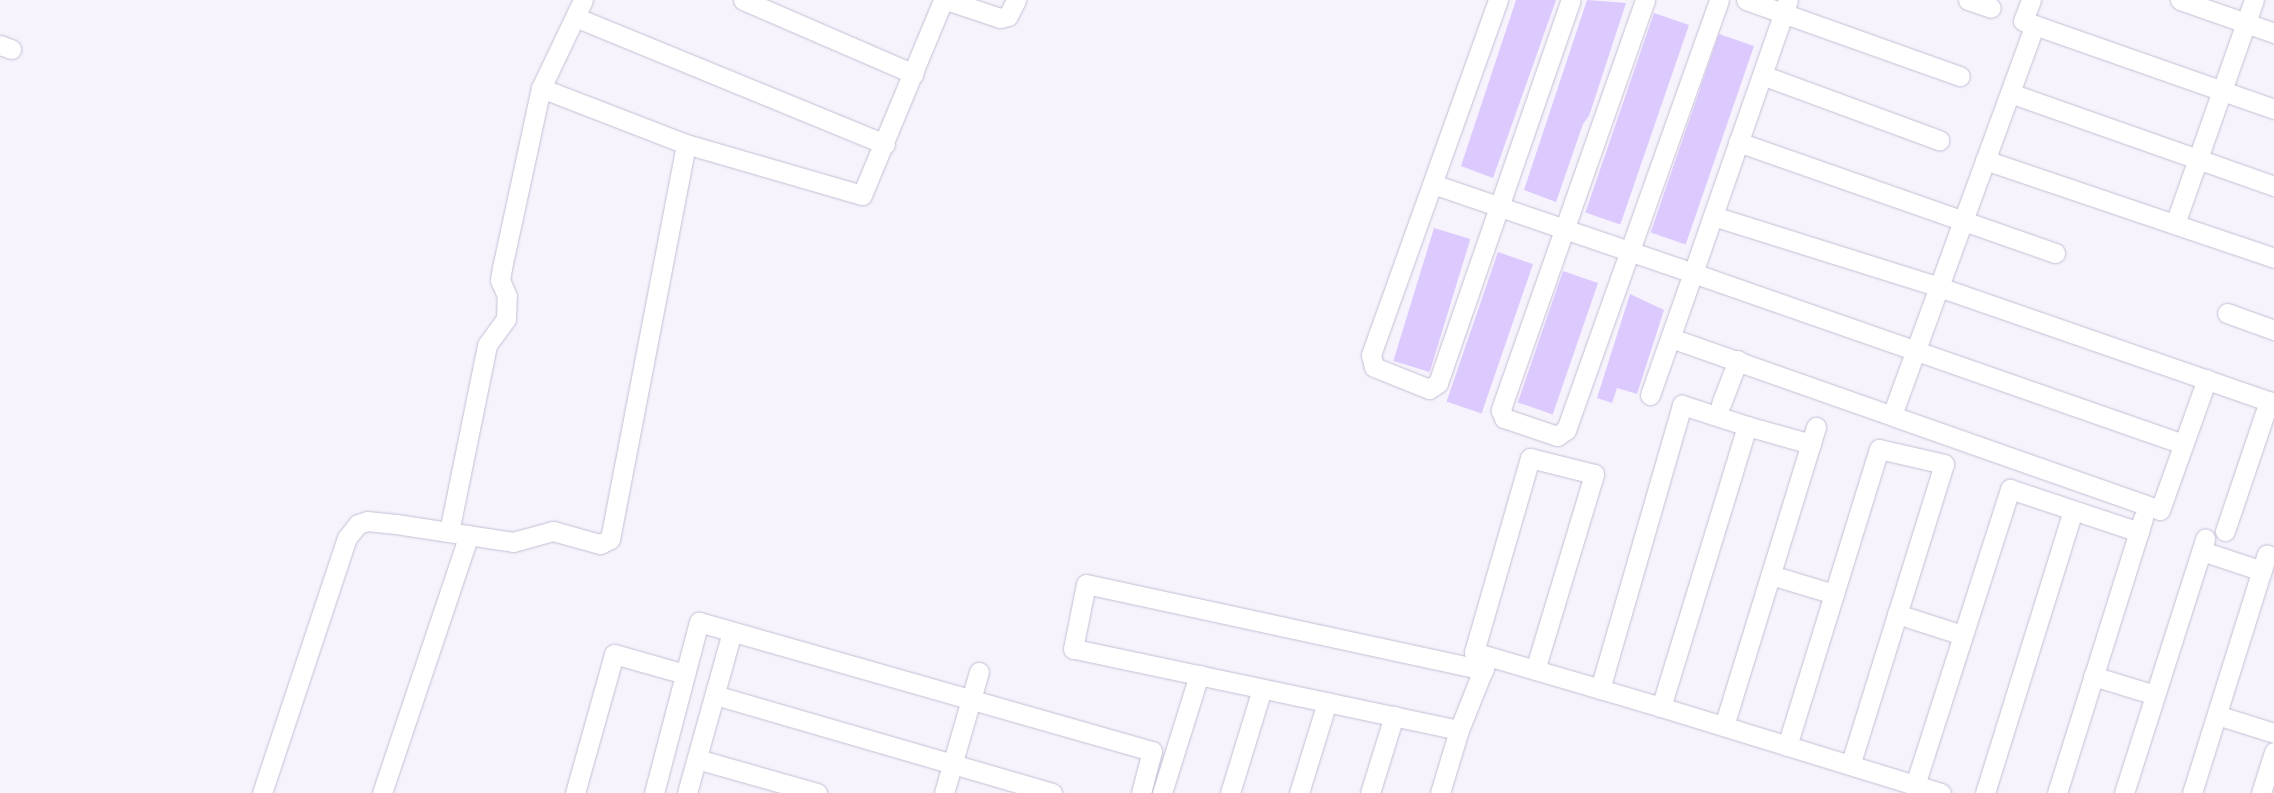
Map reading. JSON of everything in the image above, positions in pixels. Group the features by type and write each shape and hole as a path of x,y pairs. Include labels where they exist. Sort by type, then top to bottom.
{"street":[{"path":"449,532 486,345 506,319 507,296 500,280 541,88 583,0"},
{"path":"743,0 914,74"},
{"path":"541,88 686,144 862,195 944,0 1000,18 1008,16 1016,0"},
{"path":"1498,0 1372,355 1374,367 1429,389 1438,383 1572,0"},
{"path":"1645,0 1501,410 1504,418 1557,436 1566,430 1631,252 1719,0"},
{"path":"1746,0 1786,7 1960,76"},
{"path":"1968,0 1991,8"},
{"path":"2030,0 2023,20 2274,109"},
{"path":"2180,0 2274,33"},
{"path":"2175,224 2254,0"},
{"path":"1650,395 1786,7"},
{"path":"575,17 885,144"},
{"path":"1892,415 2035,25"},
{"path":"1762,75 1939,140"},
{"path":"2010,94 2274,186"},
{"path":"1738,142 2054,254"},
{"path":"262,793 352,531 367,521 512,542 553,530 594,543 610,539 686,144"},
{"path":"1986,160 2274,258"},
{"path":"1433,184 2183,444"},
{"path":"1713,216 1939,287 2272,402 2225,531"},
{"path":"2227,313 2274,330"},
{"path":"1671,338 2160,510 2207,379"},
{"path":"1721,404 1738,360"},
{"path":"1600,689 1682,405 1747,426 1814,436 1724,726"},
{"path":"1661,707 1747,426"},
{"path":"1787,746 1879,449 1944,464 1850,765"},
{"path":"1486,663 1474,652 1530,458 1594,474 1535,670"},
{"path":"1915,785 2010,489 2073,510 2141,525 2057,793"},
{"path":"1985,793 2073,510"},
{"path":"382,793 469,535"},
{"path":"2124,793 2204,545 2265,562 2192,793"},
{"path":"1771,574 1834,594"},
{"path":"1459,730 1074,649 1086,584 1486,663 1535,670 1941,793"},
{"path":"1897,614 1962,635"},
{"path":"654,793 699,622 1152,751 1141,793"},
{"path":"687,793 732,632"},
{"path":"575,793 614,654 685,674"},
{"path":"1440,793 1459,730 1486,663"},
{"path":"944,793 978,672"},
{"path":"1162,793 1199,675"},
{"path":"2093,676 2155,695"},
{"path":"1230,793 1262,689"},
{"path":"715,695 1052,793"},
{"path":"1299,793 1327,702"},
{"path":"2217,715 2274,733"},
{"path":"1370,793 1394,716"},
{"path":"2261,793 2274,752"},
{"path":"697,759 817,793"}],"building":[{"path":"1516,0 1556,0 1493,178 1461,166"},
{"path":"1587,0 1626,3 1589,116 1583,124 1556,202 1524,190"},
{"path":"1654,13 1689,25 1620,225 1585,213"},
{"path":"1719,34 1754,46 1686,245 1651,233"},
{"path":"1434,228 1470,239 1430,372 1393,361"},
{"path":"1498,252 1533,264 1482,413 1447,401"},
{"path":"1563,271 1598,283 1553,414 1518,402"},
{"path":"1630,294 1664,310 1637,394 1617,388 1612,403 1597,398"}]}
